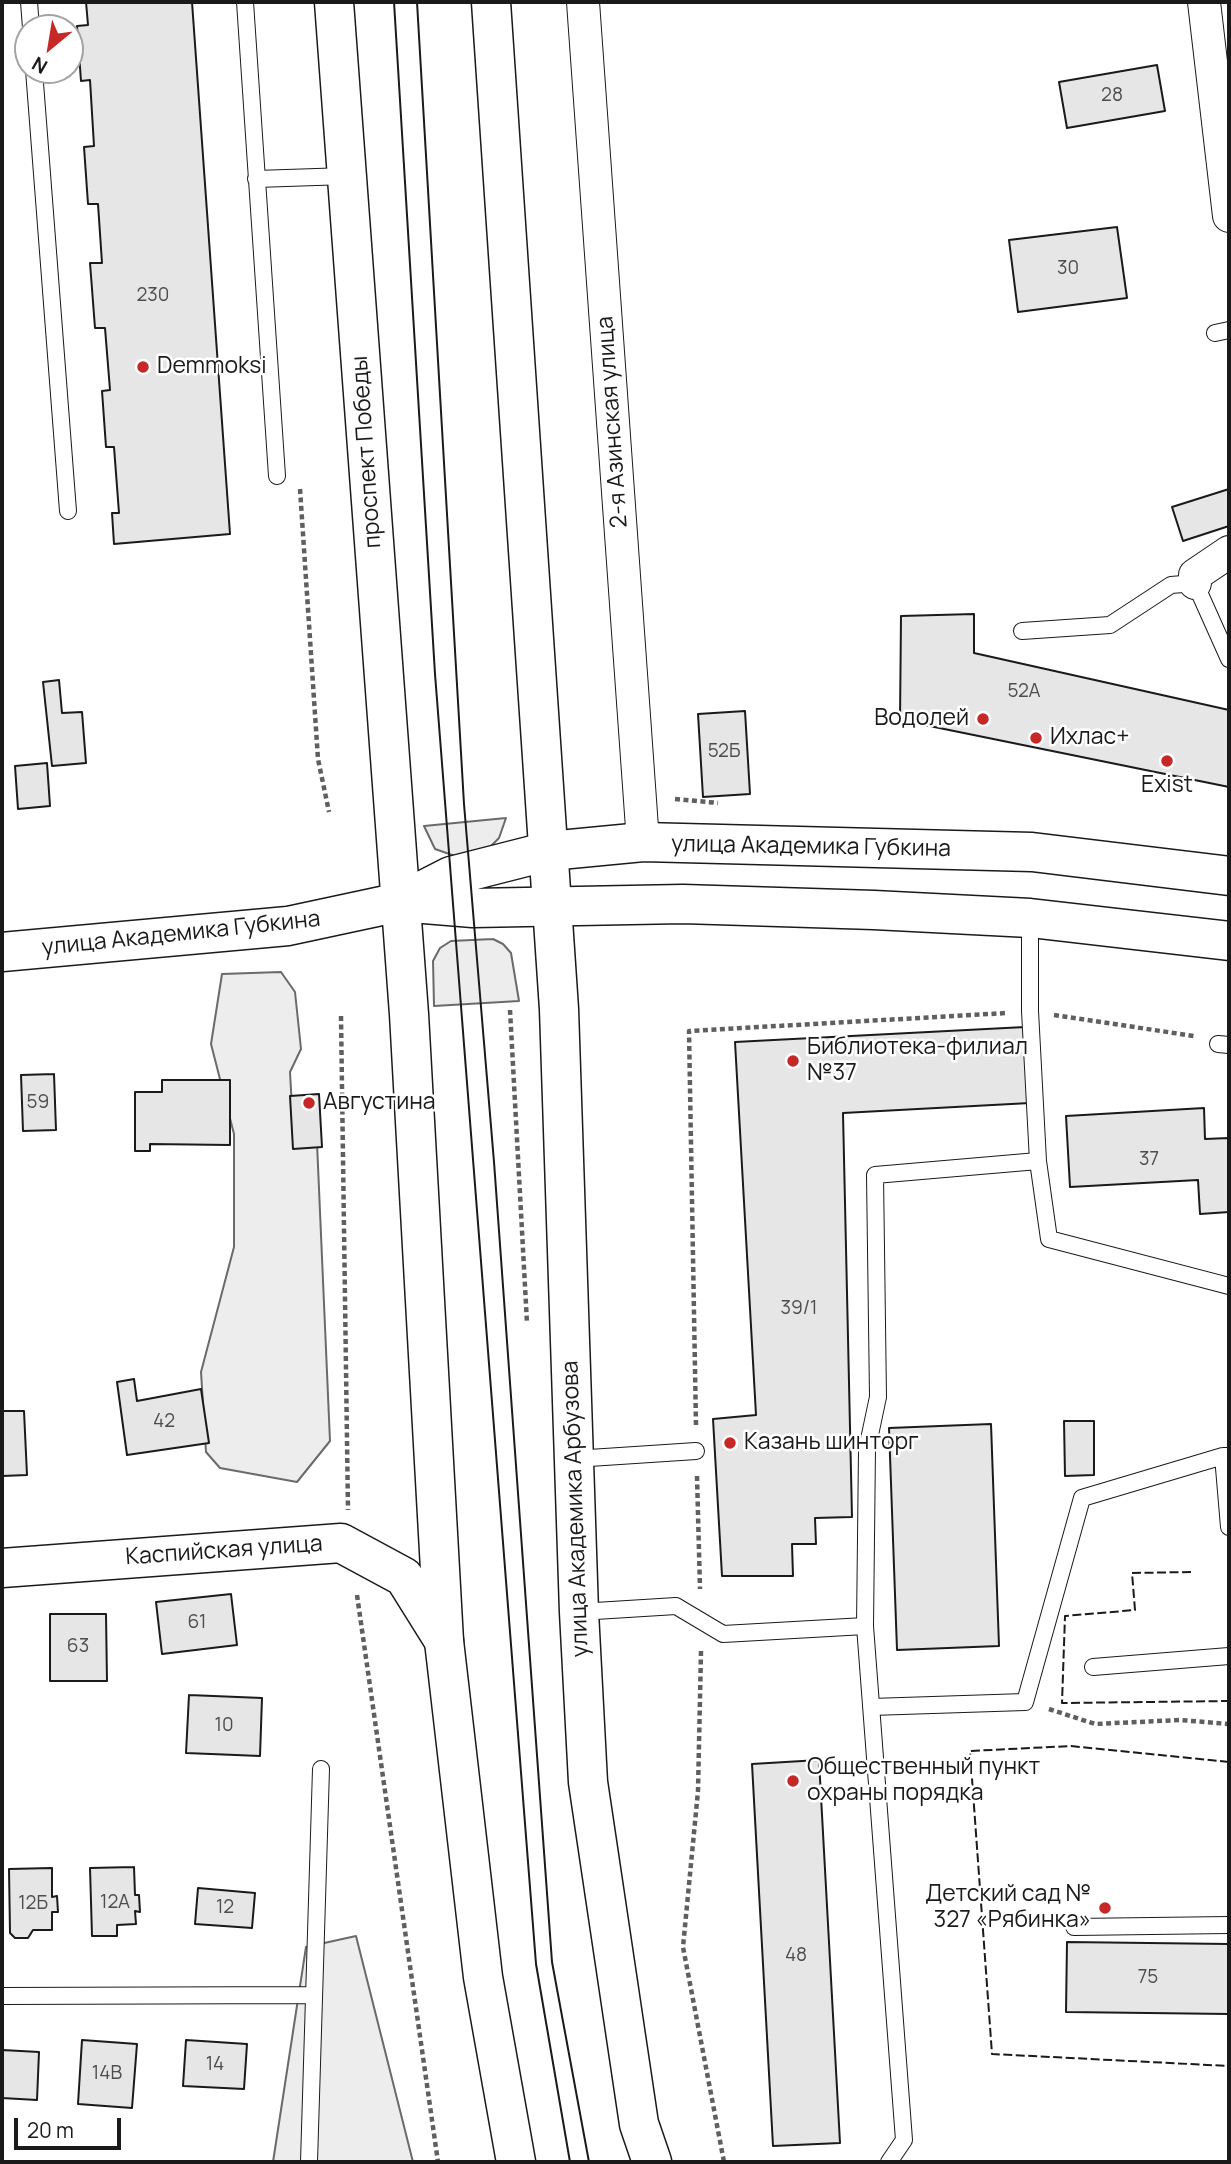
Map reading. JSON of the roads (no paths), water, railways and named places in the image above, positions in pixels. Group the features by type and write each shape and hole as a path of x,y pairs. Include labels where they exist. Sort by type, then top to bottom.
{"main road":[{"name":"проспект Победы","path":"334,2 400,902"},
{"path":"491,2 550,851"},
{"name":"улица Академика Губкина","path":"2,953 288,926 400,902 451,876 550,851 643,842 1032,852 1229,876"},
{"name":"улица Академика Арбузова","path":"550,851 579,1612 589,1782 639,2124 652,2162"},
{"path":"400,902 444,1641 483,1977 516,2162"},
{"name":"улица Академика Губкина","path":"400,902 452,908 683,904 1030,918 1229,941"},
{"name":"Каспийская улица","path":"2,1568 273,1545 341,1543 404,1577 444,1641"}],"street":[{"name":"2-я Азинская улица","path":"583,2 643,842"},
{"path":"1204,2 1229,216"},
{"path":"1195,583 1195,575 1229,552"}],"lane":[{"path":"245,2 276,477"},
{"path":"35,84 68,511"},
{"path":"256,179 347,176"},
{"path":"1022,631 1110,625 1171,585 1195,583 1229,659"},
{"path":"1030,918 1030,1012 1038,1161 1049,1239 1229,1286"},
{"path":"889,2162 904,2140 865,1626 867,1449 878,1397 875,1175 1038,1161"},
{"path":"574,1459 696,1451"},
{"path":"872,1707 1025,1702 1082,1498 1226,1456 1229,1527"},
{"path":"579,1612 676,1606 723,1634 865,1626"},
{"path":"1093,1667 1229,1656"},
{"path":"310,2162 321,1769"},
{"path":"1073,1927 1229,1924"},
{"path":"2,1996 314,1994"}],"tram line":[{"path":"394,2 435,674 536,1964 570,2162"},
{"path":"417,2 464,804 494,1162 552,1962 589,2162"}],"place":[{"name":"Demmoksi","path":"143,367"},
{"name":"Водолей","path":"983,719"},
{"name":"Ихлас+","path":"1036,738"},
{"name":"Exist","path":"1167,761"},
{"name":"Библиотека-филиал №37","path":"793,1061"},
{"name":"Августина","path":"309,1103"},
{"name":"Казань шинторг","path":"730,1443"},
{"name":"Общественный пункт охраны порядка","path":"793,1781"},
{"name":"Детский сад № 327 «Рябинка»","path":"1105,1908"}]}
